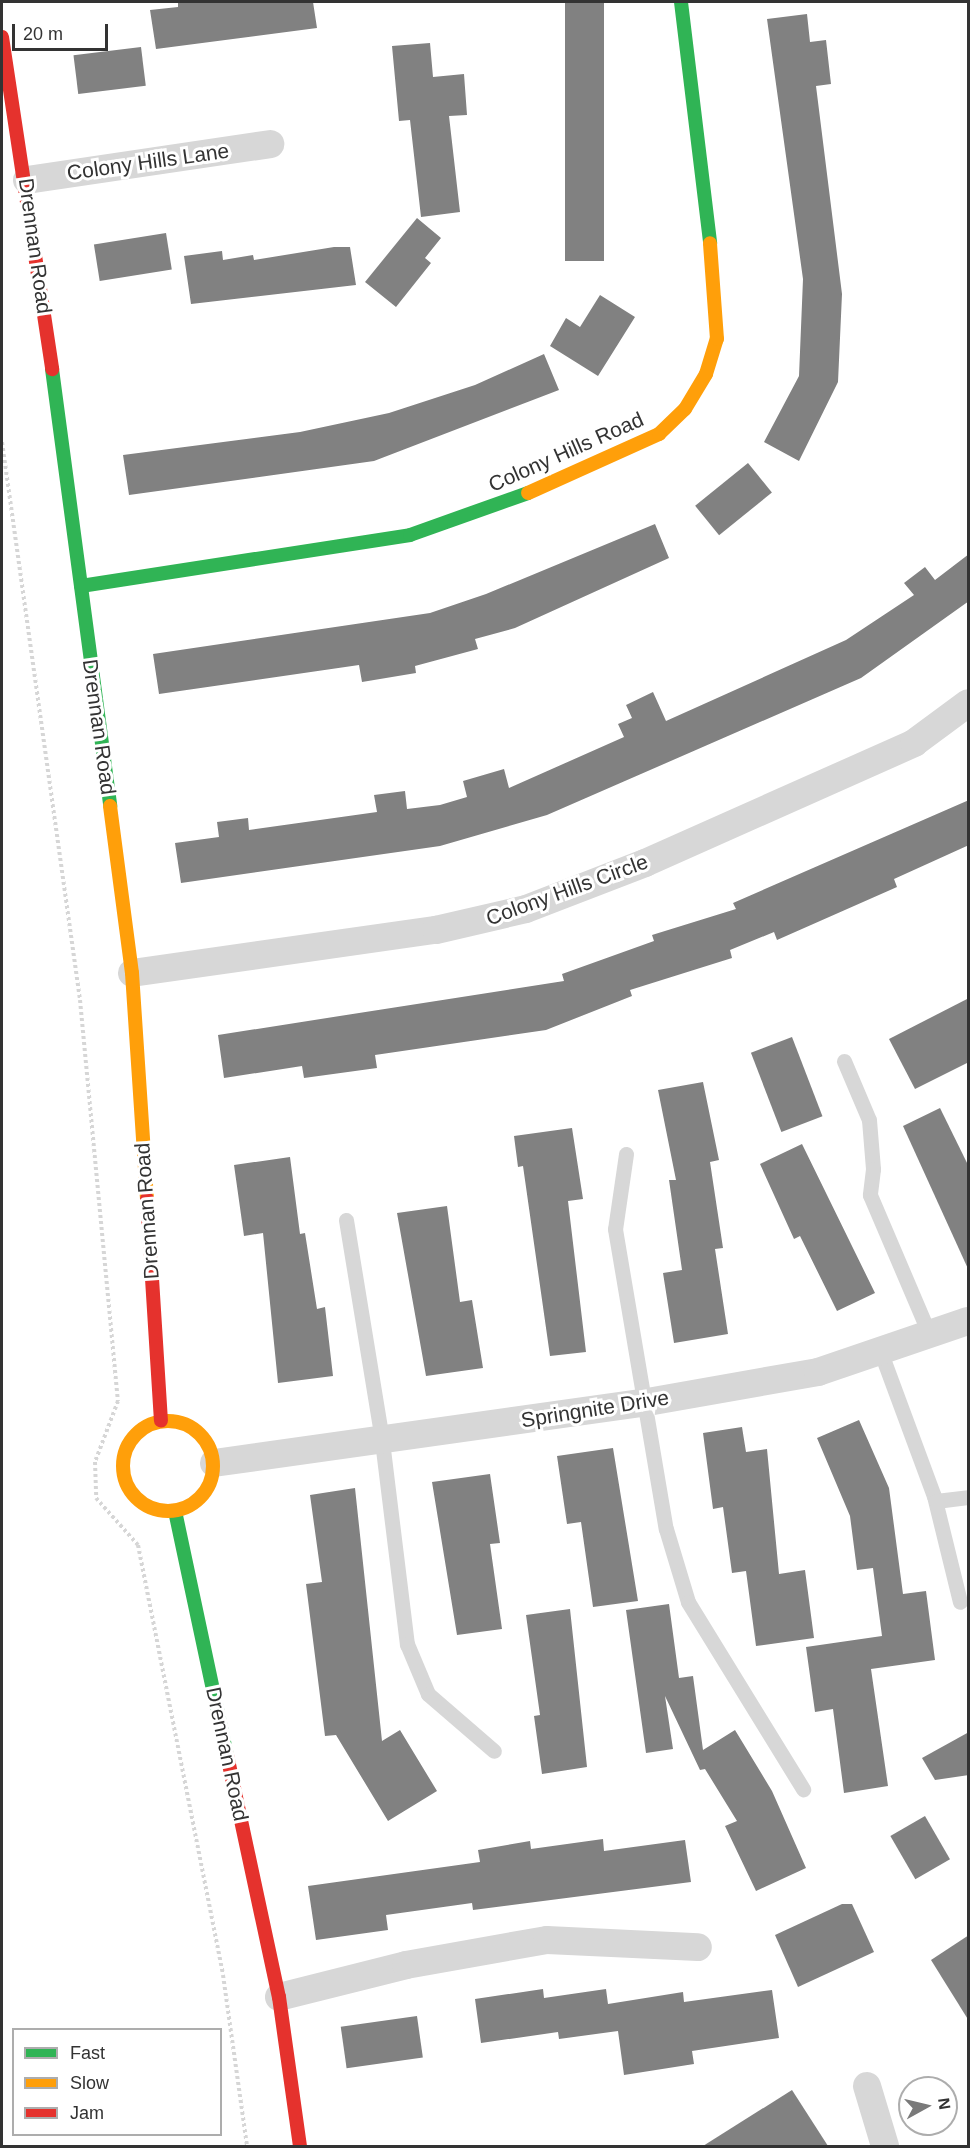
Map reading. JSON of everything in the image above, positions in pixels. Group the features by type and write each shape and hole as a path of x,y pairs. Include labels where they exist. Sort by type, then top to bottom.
{"street":[{"name":"Colony Hills Road","path":"81,586 410,535 496,507 665,428 685,409 706,374 717,339 716,298 681,2"},
{"name":"Drennan Road","path":"2,38 27,180 132,973 161,1421"},
{"name":"Colony Hills Lane","path":"27,180 270,144"},
{"name":"Colony Hills Circle","path":"132,973 436,930 526,909 645,863 914,743 969,703"},
{"name":"Springnite Drive","path":"214,1463 642,1403 818,1372 930,1338 969,1321"},
{"path":"161,1421 176,1421 202,1436 214,1463 213,1477 199,1500 175,1512 145,1505 125,1481 126,1450 146,1426 161,1421"},
{"name":"Drennan Road","path":"175,1512 279,1997 300,2146"},
{"path":"279,1997 406,1965 547,1940 698,1947"},
{"path":"867,2086 885,2146"}],"lane":[{"path":"843,1060 869,1120 873,1169 870,1195 930,1338"},
{"path":"626,1154 615,1229 642,1403 666,1529 688,1602 803,1789"},
{"path":"346,1220 381,1441 407,1644 428,1694 494,1751"},
{"path":"881,1353 936,1501 960,1602"},
{"path":"936,1501 969,1497"}],"path":[{"path":"2,442 80,1000 118,1401 94,1462 96,1498 138,1545 223,1975 247,2146"}],"building":[{"path":"178,2 313,2 317,28 156,49 150,10 178,7"},
{"path":"565,2 604,2 604,261 565,261"},
{"path":"807,14 810,42 826,40 831,84 816,86 842,294 838,382 799,461 764,442 799,376 803,279 767,19"},
{"path":"430,43 433,77 464,74 467,115 449,116 460,212 421,217 410,120 399,121 392,46"},
{"path":"141,47 146,86 78,94 74,55"},
{"path":"417,218 441,238 425,258 431,263 396,307 365,282"},
{"path":"166,233 172,270 100,281 94,244"},
{"path":"334,247 350,247 356,285 191,304 184,256 222,251 223,260 253,255 254,260"},
{"path":"600,295 635,317 598,376 550,346 566,318 580,327"},
{"path":"544,354 559,390 374,461 129,495 123,455 300,432 389,413 475,385"},
{"path":"748,463 772,493 719,535 695,506"},
{"path":"655,524 669,558 515,628 475,639 478,649 415,666 416,673 362,682 359,665 159,694 153,654 430,613 486,594"},
{"path":"969,554 969,601 861,678 547,815 440,846 181,883 175,843 219,837 217,822 248,818 249,830 377,812 374,795 405,791 407,809 440,805 467,797 463,781 504,769 509,788 624,737 618,724 632,718 626,705 653,692 666,721 846,640 914,595 904,583 925,567 935,580"},
{"path":"969,800 969,845 894,879 897,887 777,940 774,932 730,950 732,958 630,990 632,996 546,1030 375,1055 377,1068 304,1078 302,1066 224,1078 218,1035 564,981 562,974 654,941 652,935 736,909 733,903"},
{"path":"969,998 969,1062 915,1089 889,1039"},
{"path":"792,1037 822,1116 781,1132 751,1053"},
{"path":"703,1082 719,1160 710,1162 723,1248 715,1249 728,1334 674,1343 663,1273 682,1270 669,1180 676,1180 658,1090"},
{"path":"940,1108 969,1167 969,1271 903,1126"},
{"path":"572,1128 583,1199 568,1201 586,1352 550,1356 523,1166 518,1167 514,1136"},
{"path":"802,1144 875,1293 837,1311 800,1236 794,1239 760,1164"},
{"path":"290,1157 300,1234 305,1233 317,1309 325,1307 333,1376 278,1383 263,1233 244,1236 234,1165"},
{"path":"447,1206 460,1302 472,1300 483,1368 426,1376 397,1213"},
{"path":"859,1420 889,1488 903,1594 926,1591 935,1660 871,1669 888,1786 844,1793 833,1709 815,1712 806,1647 882,1636 873,1568 857,1570 850,1516 817,1438"},
{"path":"742,1427 746,1452 767,1449 779,1574 805,1570 814,1638 756,1646 746,1571 732,1573 723,1507 713,1509 703,1433"},
{"path":"613,1448 638,1601 593,1607 581,1522 567,1524 557,1456"},
{"path":"490,1474 500,1543 490,1544 502,1629 457,1635 432,1482"},
{"path":"355,1488 382,1741 400,1730 437,1791 388,1821 336,1735 325,1736 306,1584 322,1582 310,1495"},
{"path":"669,1604 679,1678 693,1676 703,1750 735,1730 772,1791 806,1868 756,1891 725,1826 737,1821 705,1769 700,1770 665,1696 673,1749 646,1753 626,1610"},
{"path":"570,1609 587,1767 542,1774 534,1716 540,1715 526,1615"},
{"path":"969,1732 969,1775 935,1780 922,1758"},
{"path":"925,1816 950,1859 915,1879 890,1836"},
{"path":"603,1839 604,1851 685,1840 691,1882 473,1910 472,1903 386,1915 388,1930 316,1940 308,1886 480,1862 478,1850 530,1841 531,1849"},
{"path":"842,1904 852,1904 874,1952 798,1987 775,1935"},
{"path":"969,1935 969,2021 931,1960"},
{"path":"543,1989 544,1998 606,1989 608,2004 683,1992 684,2002 772,1990 779,2038 692,2051 694,2064 624,2075 618,2031 559,2039 558,2032 481,2043 475,1999"},
{"path":"417,2016 423,2058 347,2068 341,2027"},
{"path":"792,2090 828,2146 703,2146"}],"traffic: fast":[{"path":"681,2 710,243"},
{"path":"52,369 110,806"},
{"path":"81,586 410,535 528,493"},
{"path":"175,1511 227,1755"}],"traffic: slow":[{"path":"528,493 659,434 685,409 706,374 717,339 710,243"},
{"path":"110,806 132,973 147,1199"},
{"path":"168,1421 185,1424 200,1434 210,1449 213,1466 210,1483 200,1498 185,1508 168,1511 151,1508 136,1498 126,1483 123,1466 126,1449 136,1434 151,1424 168,1421"}],"traffic: jam":[{"path":"2,37 52,369"},
{"path":"147,1199 161,1421"},
{"path":"227,1755 279,1997 300,2146"}]}
